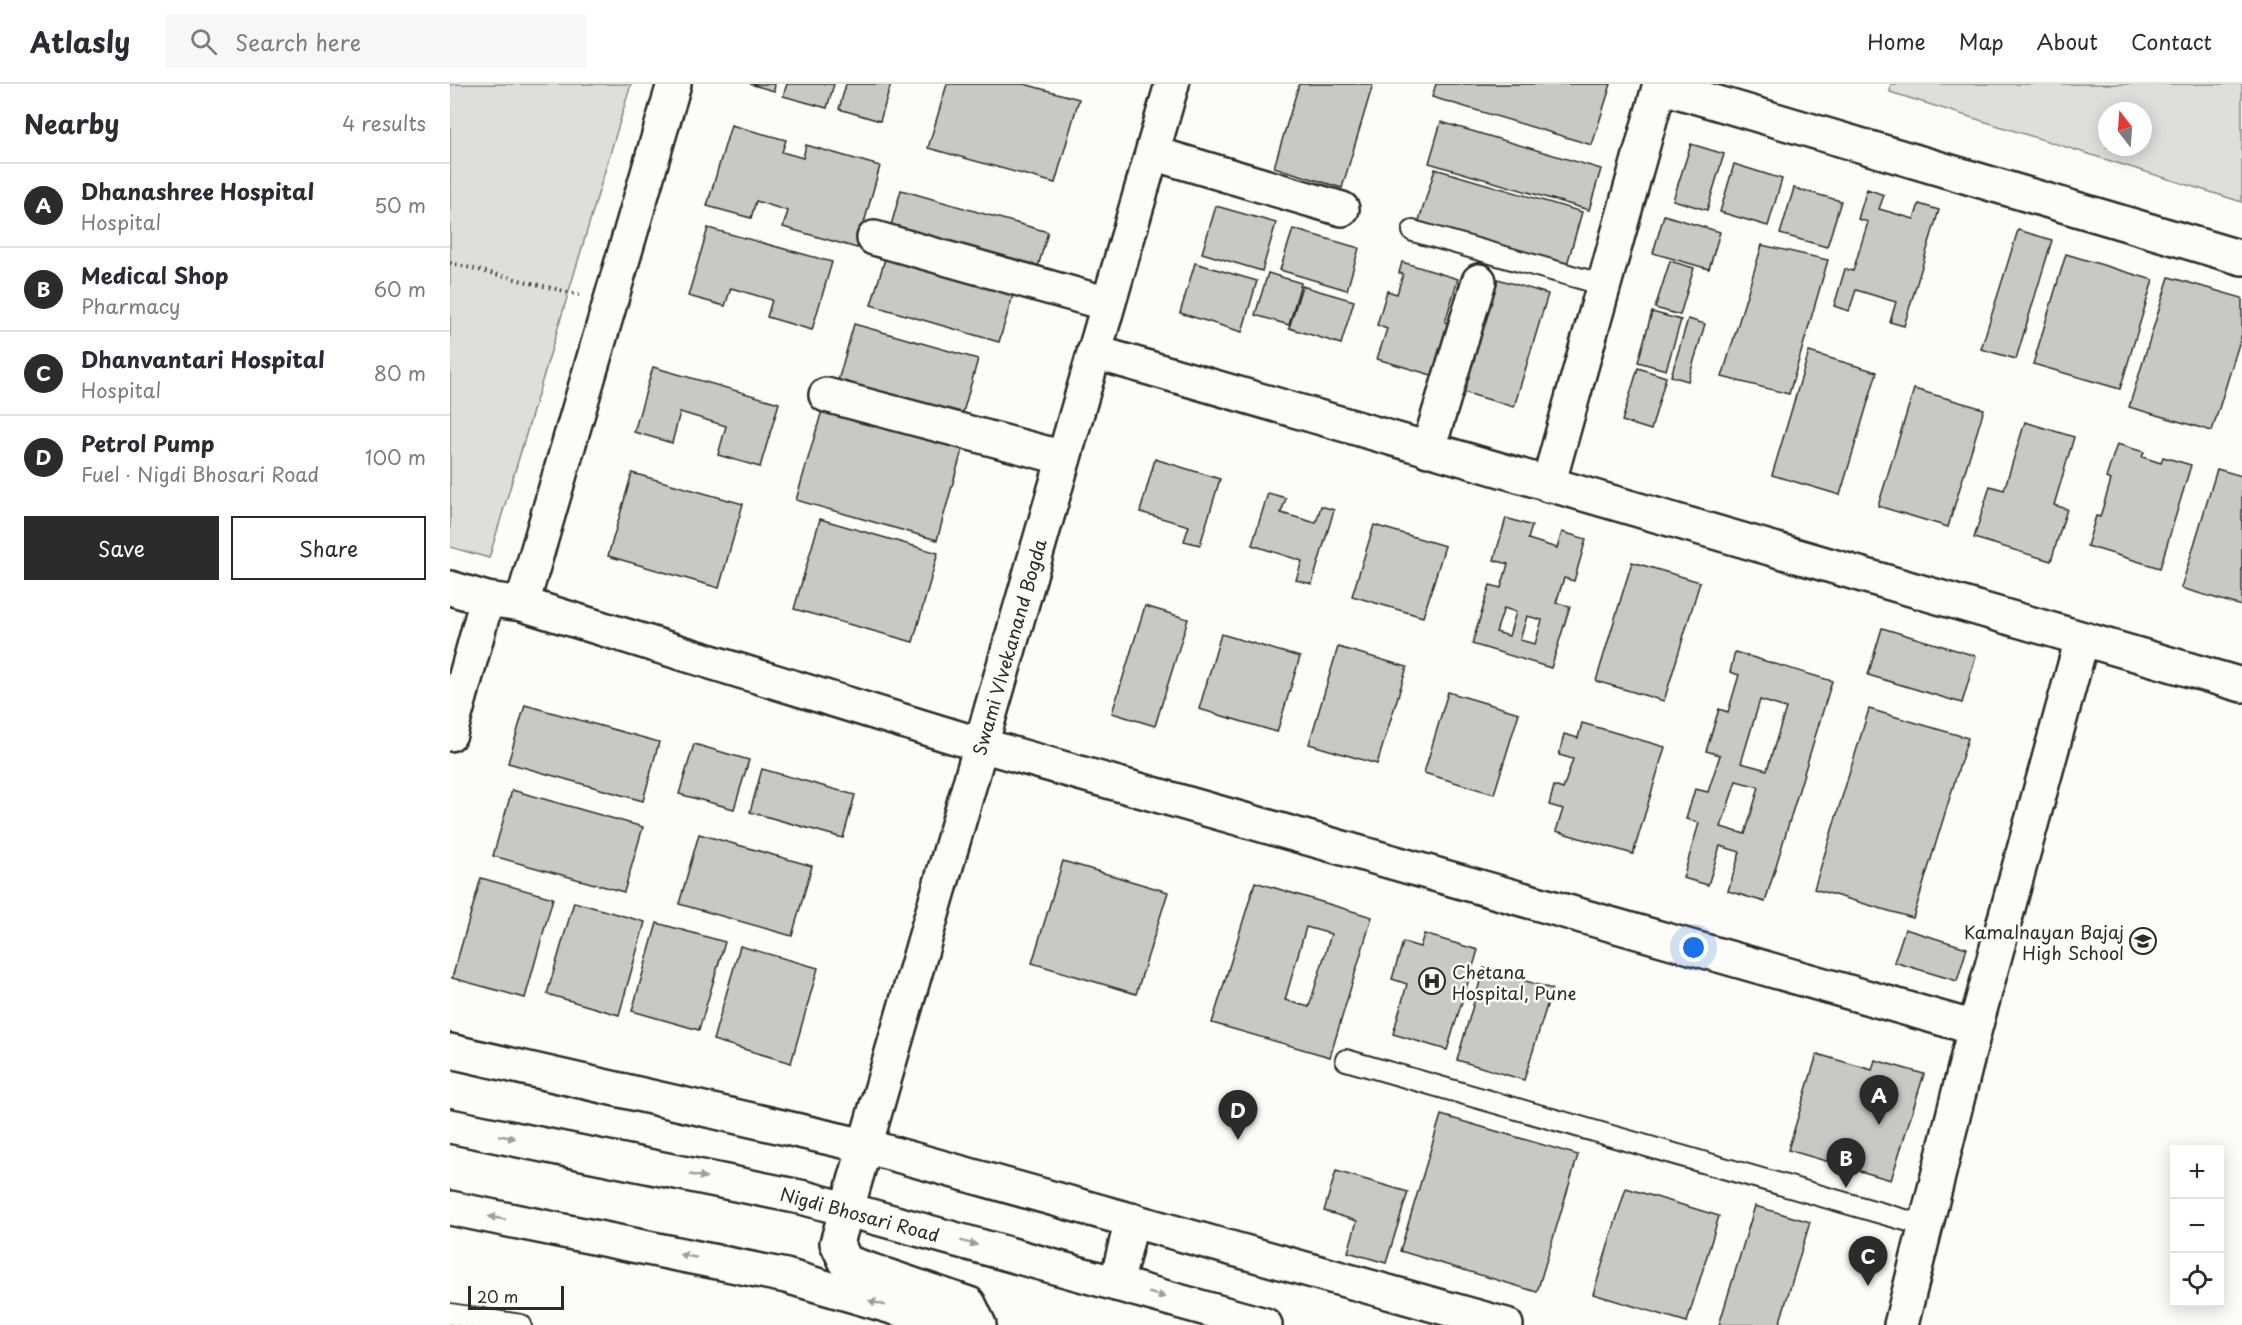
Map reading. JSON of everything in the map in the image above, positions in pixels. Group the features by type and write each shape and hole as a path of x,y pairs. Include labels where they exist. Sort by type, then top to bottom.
{"street":[{"path":"522,604 674,84"},
{"name":"Swami VIvekanand Bogda","path":"979,1325 969,1304 846,1262 837,1243 1172,84"},
{"path":"1548,485 1660,85 2242,258"},
{"path":"1152,153 1342,209"},
{"path":"874,238 1108,304"},
{"path":"1428,450 1479,281"},
{"path":"1094,352 2242,685"},
{"path":"826,395 1064,458"},
{"path":"450,588 487,599 522,604 981,745 1975,1028"},
{"path":"450,734 487,599"},
{"path":"1901,1325 1975,1028 2082,639"},
{"path":"450,1051 865,1146 1506,1325"},
{"name":"Nigdi Bhosari Road","path":"450,1126 805,1198 1265,1325"},
{"path":"450,1208 786,1276 954,1325"},
{"path":"1116,1284 1132,1220"}],"lane":[{"path":"1413,231 1604,285"},
{"path":"1346,1060 1926,1226"},
{"path":"450,1314 521,1325"}],"path":[{"path":"450,263 610,303"}],"shaded area":[{"path":"450,84 631,84 489,558 450,547"},
{"path":"1891,84 2242,84 2242,202 1890,92"}],"building":[{"path":"750,84 775,84 774,91"},
{"path":"787,84 834,84 827,108 783,96"},
{"path":"846,84 891,84 880,121 839,109"},
{"path":"947,84 1024,84 1079,99 1055,183 928,148"},
{"path":"1299,84 1373,84 1342,188 1274,167"},
{"path":"1436,84 1611,84 1592,145 1432,97"},
{"path":"1441,122 1601,169 1589,210 1429,163"},
{"path":"731,125 786,140 782,152 803,158 806,145 880,166 857,248 783,227 788,211 756,201 751,218 707,206"},
{"path":"1691,144 1724,154 1707,210 1673,200"},
{"path":"1734,164 1782,179 1768,226 1720,212"},
{"path":"1435,169 1582,212 1566,268 1418,224"},
{"path":"1794,188 1841,201 1827,247 1780,234"},
{"path":"1867,189 1884,195 1879,209 1914,219 1919,204 1939,210 1904,326 1890,322 1896,302 1856,290 1849,311 1834,306 1845,269 1853,271 1868,222 1858,219"},
{"path":"901,190 1048,232 1035,277 888,236"},
{"path":"1216,206 1276,223 1262,271 1202,253"},
{"path":"1664,215 1720,232 1709,269 1653,253"},
{"path":"708,228 832,262 812,330 767,317 772,300 731,288 725,306 688,296"},
{"path":"1293,229 1359,248 1347,290 1280,270"},
{"path":"2018,230 2052,240 2016,359 1981,349"},
{"path":"1762,245 1828,260 1789,394 1722,377"},
{"path":"888,249 1016,285 999,342 871,305"},
{"path":"2066,254 2153,280 2120,389 2033,364"},
{"path":"1670,261 1694,268 1680,315 1655,308"},
{"path":"1402,262 1458,279 1445,322 1454,325 1435,376 1377,359 1387,329 1377,325 1387,291 1397,294 1403,274 1399,273"},
{"path":"1195,263 1257,281 1242,332 1180,313"},
{"path":"1268,273 1301,283 1289,325 1255,315"},
{"path":"1491,277 1548,294 1514,407 1456,390"},
{"path":"2169,277 2242,298 2242,334 2212,431 2129,407"},
{"path":"1302,286 1354,301 1341,344 1289,328"},
{"path":"1652,312 1681,320 1666,370 1638,362"},
{"path":"1688,319 1705,324 1688,381 1671,376"},
{"path":"854,324 978,359 962,416 838,381"},
{"path":"1809,352 1877,372 1840,495 1772,475"},
{"path":"653,367 779,403 760,467 718,455 726,426 680,412 672,443 634,432"},
{"path":"1638,368 1666,377 1651,430 1622,421"},
{"path":"1914,389 1984,409 1948,527 1878,506"},
{"path":"823,407 963,447 937,540 796,500"},
{"path":"2025,422 2074,437 2054,505 2067,509 2051,561 1974,538 1990,486 2004,490"},
{"path":"2117,444 2144,452 2142,457 2161,463 2163,457 2191,465 2160,568 2087,546 2096,516 2100,517 2111,480 2106,478"},
{"path":"1155,459 1220,479 1200,545 1184,541 1189,526 1140,512"},
{"path":"2217,469 2242,476 2242,606 2181,588"},
{"path":"632,473 743,504 719,588 608,556"},
{"path":"1268,493 1286,498 1281,513 1316,523 1321,506 1334,510 1312,584 1296,580 1302,561 1252,545"},
{"path":"1506,518 1532,526 1528,539 1557,548 1562,532 1586,539 1574,581 1564,578 1556,603 1570,606 1551,668 1472,644 1490,585 1501,588 1508,564 1494,560","holes":["1504,608 1516,612 1509,636 1496,632","1527,616 1542,620 1535,644 1520,640"]},
{"path":"820,519 938,553 913,642 794,609"},
{"path":"1374,525 1445,546 1423,617 1352,596"},
{"path":"1632,562 1700,582 1664,701 1596,681"},
{"path":"1145,606 1188,619 1155,726 1112,713"},
{"path":"1882,628 1976,656 1962,703 1868,675"},
{"path":"1221,634 1300,657 1277,732 1199,709"},
{"path":"1338,647 1407,667 1377,764 1309,744"},
{"path":"1735,652 1832,681 1765,902 1728,891 1740,852 1720,846 1708,885 1683,878 1699,823 1686,819 1695,789 1708,792 1720,755 1706,751 1719,709 1728,712 1739,675 1730,672","holes":["1760,700 1786,708 1767,770 1741,763","1736,781 1759,787 1745,834 1721,827"]},
{"path":"1448,692 1519,713 1494,794 1424,773"},
{"path":"525,705 659,742 643,801 508,763"},
{"path":"1869,709 1968,738 1913,918 1814,889"},
{"path":"1582,723 1665,747 1633,854 1556,831 1563,809 1549,805 1554,786 1563,789 1573,759 1559,755 1564,734 1578,738"},
{"path":"694,744 749,760 734,809 679,794"},
{"path":"762,769 855,795 843,838 750,812"},
{"path":"512,790 643,827 624,892 493,856"},
{"path":"699,834 812,866 792,936 679,904"},
{"path":"1063,861 1168,892 1136,994 1032,963"},
{"path":"481,878 553,898 525,998 452,978"},
{"path":"1255,882 1372,917 1330,1057 1212,1023","holes":["1306,927 1331,934 1309,1007 1285,1000"]},
{"path":"574,902 645,922 619,1015 547,994"},
{"path":"657,923 725,942 699,1030 632,1011"},
{"path":"1905,929 1967,948 1957,981 1894,962"},
{"path":"1424,934 1478,950 1447,1050 1393,1034 1407,984 1392,979 1403,942 1420,947"},
{"path":"740,946 818,968 791,1063 713,1040"},
{"path":"1484,968 1552,989 1524,1080 1457,1060"},
{"path":"1817,1054 1872,1070 1875,1060 1924,1074 1891,1180 1788,1150"},
{"path":"1441,1115 1578,1155 1537,1292 1400,1251"},
{"path":"1336,1171 1408,1192 1386,1263 1348,1252 1357,1221 1324,1211"},
{"path":"1626,1188 1719,1216 1687,1322 1593,1294"},
{"path":"1755,1206 1810,1222 1779,1325 1719,1325"}],"place":[{"name":"Kamalnayan Bajaj High School","path":"2143,941"},
{"name":"Chetana Hospital, Pune","path":"1432,981"},
{"name":"Dhanashree Hospital","path":"1879,1125"},
{"name":"Petrol Pump","path":"1238,1140"},
{"name":"Medical Shop","path":"1846,1188"},
{"name":"Dhanvantari Hospital","path":"1868,1286"}]}
